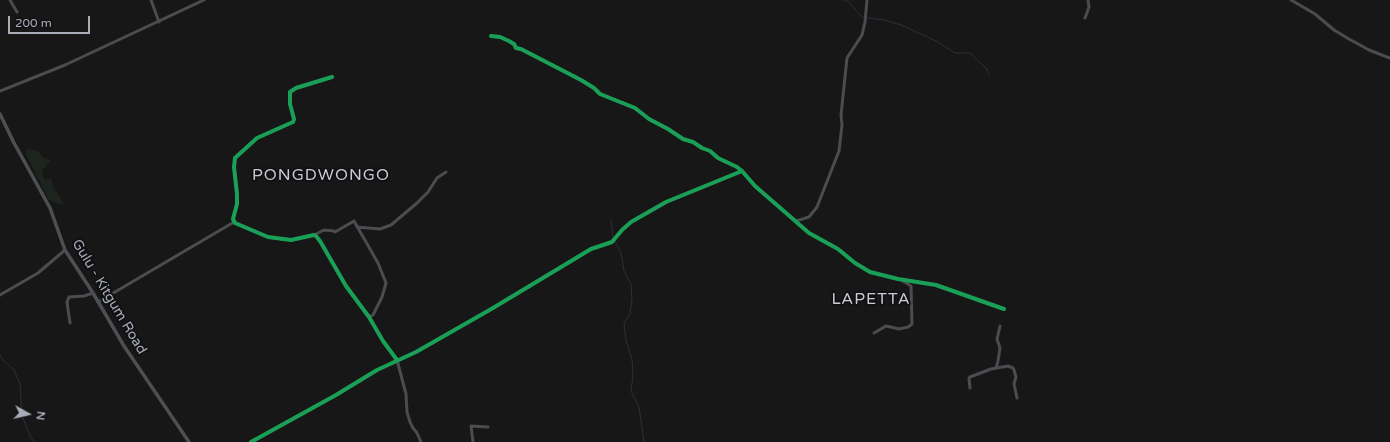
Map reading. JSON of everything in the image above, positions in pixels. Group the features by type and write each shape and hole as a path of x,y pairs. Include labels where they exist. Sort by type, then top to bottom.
{"main road":[{"name":"Gulu - Kitgum Road","path":"0,114 13,141 50,208 65,250 93,293 124,346 189,442"}],"street":[{"path":"10,0 17,12"},
{"path":"151,0 159,22"},
{"path":"0,91 65,65 204,0"},
{"path":"796,221 809,217 817,207 839,151 846,58 860,38 866,22 867,0"},
{"path":"1086,18 1089,8 1088,0"},
{"path":"1291,0 1315,14 1334,30 1349,39 1369,50 1390,58"},
{"path":"491,36 500,37 509,41 514,44 516,48 521,49 581,80 594,88 600,94 635,108 649,119 668,129 682,139 693,142 710,151 718,158 742,171 755,186 809,233 838,249 855,263 870,272 936,286 1004,308"},
{"path":"234,222 233,218 237,194 234,167 235,158 257,138 293,122 290,92 296,88 332,77"},
{"path":"251,442 324,402 377,370 416,352 591,249 612,242 622,230 632,222 666,202 742,171"},
{"path":"357,227 378,229 391,225 417,203 428,192 437,178 446,172"},
{"path":"234,222 268,237 290,240 314,235 324,230 335,232 354,221 378,263 386,283 382,297 373,314 369,317"},
{"path":"98,302 234,222"},
{"path":"314,235 320,241 346,286 369,317 383,341 397,360 406,394 407,412 410,422 421,442"},
{"path":"0,295 38,273 65,250"},
{"path":"874,333 886,326 899,329 912,324 911,286 898,279"},
{"path":"70,323 67,302 69,296 84,296 93,293"},
{"path":"996,368 1000,348 997,339 1000,326"},
{"path":"970,388 970,377 981,372 1008,366 1013,368 1016,377 1014,384 1017,398"},
{"path":"473,442 471,426 488,427"}],"shaded area":[{"path":"28,149 38,151 44,158 51,160 42,171 44,180 51,178 53,186 64,204 59,204 49,200 25,152"}],"waterway":[{"path":"844,0 849,2 862,17 884,20 901,25 936,41 955,53 970,53 987,69 989,75"},
{"path":"611,220 613,238 621,253 624,271 631,284 632,299 630,314 624,323 626,341 632,359 633,376 631,391 639,407 644,442"},
{"path":"0,355 3,360 14,370 20,384 22,416 31,438 35,442"}],"cycle path":[{"path":"491,36 500,37 509,41 514,44 516,48 521,49 581,80 594,88 600,94 635,108 649,119 683,139 693,142 710,151 718,158 737,167 755,186 809,233 838,249 855,263 870,272 898,279 936,285 1004,309"},
{"path":"332,77 296,88 290,92 290,104 294,119 293,122 257,138 235,158 234,167 237,204 233,219 235,223 268,237 291,240 314,235 316,236 346,286 369,317 383,341 397,360"},
{"path":"251,442 336,395 377,370 416,352 591,249 612,242 631,222 666,202 742,171"}],"district":[{"name":"PONGDWONGO","path":"321,176"},
{"name":"LAPETTA","path":"871,300"}]}
